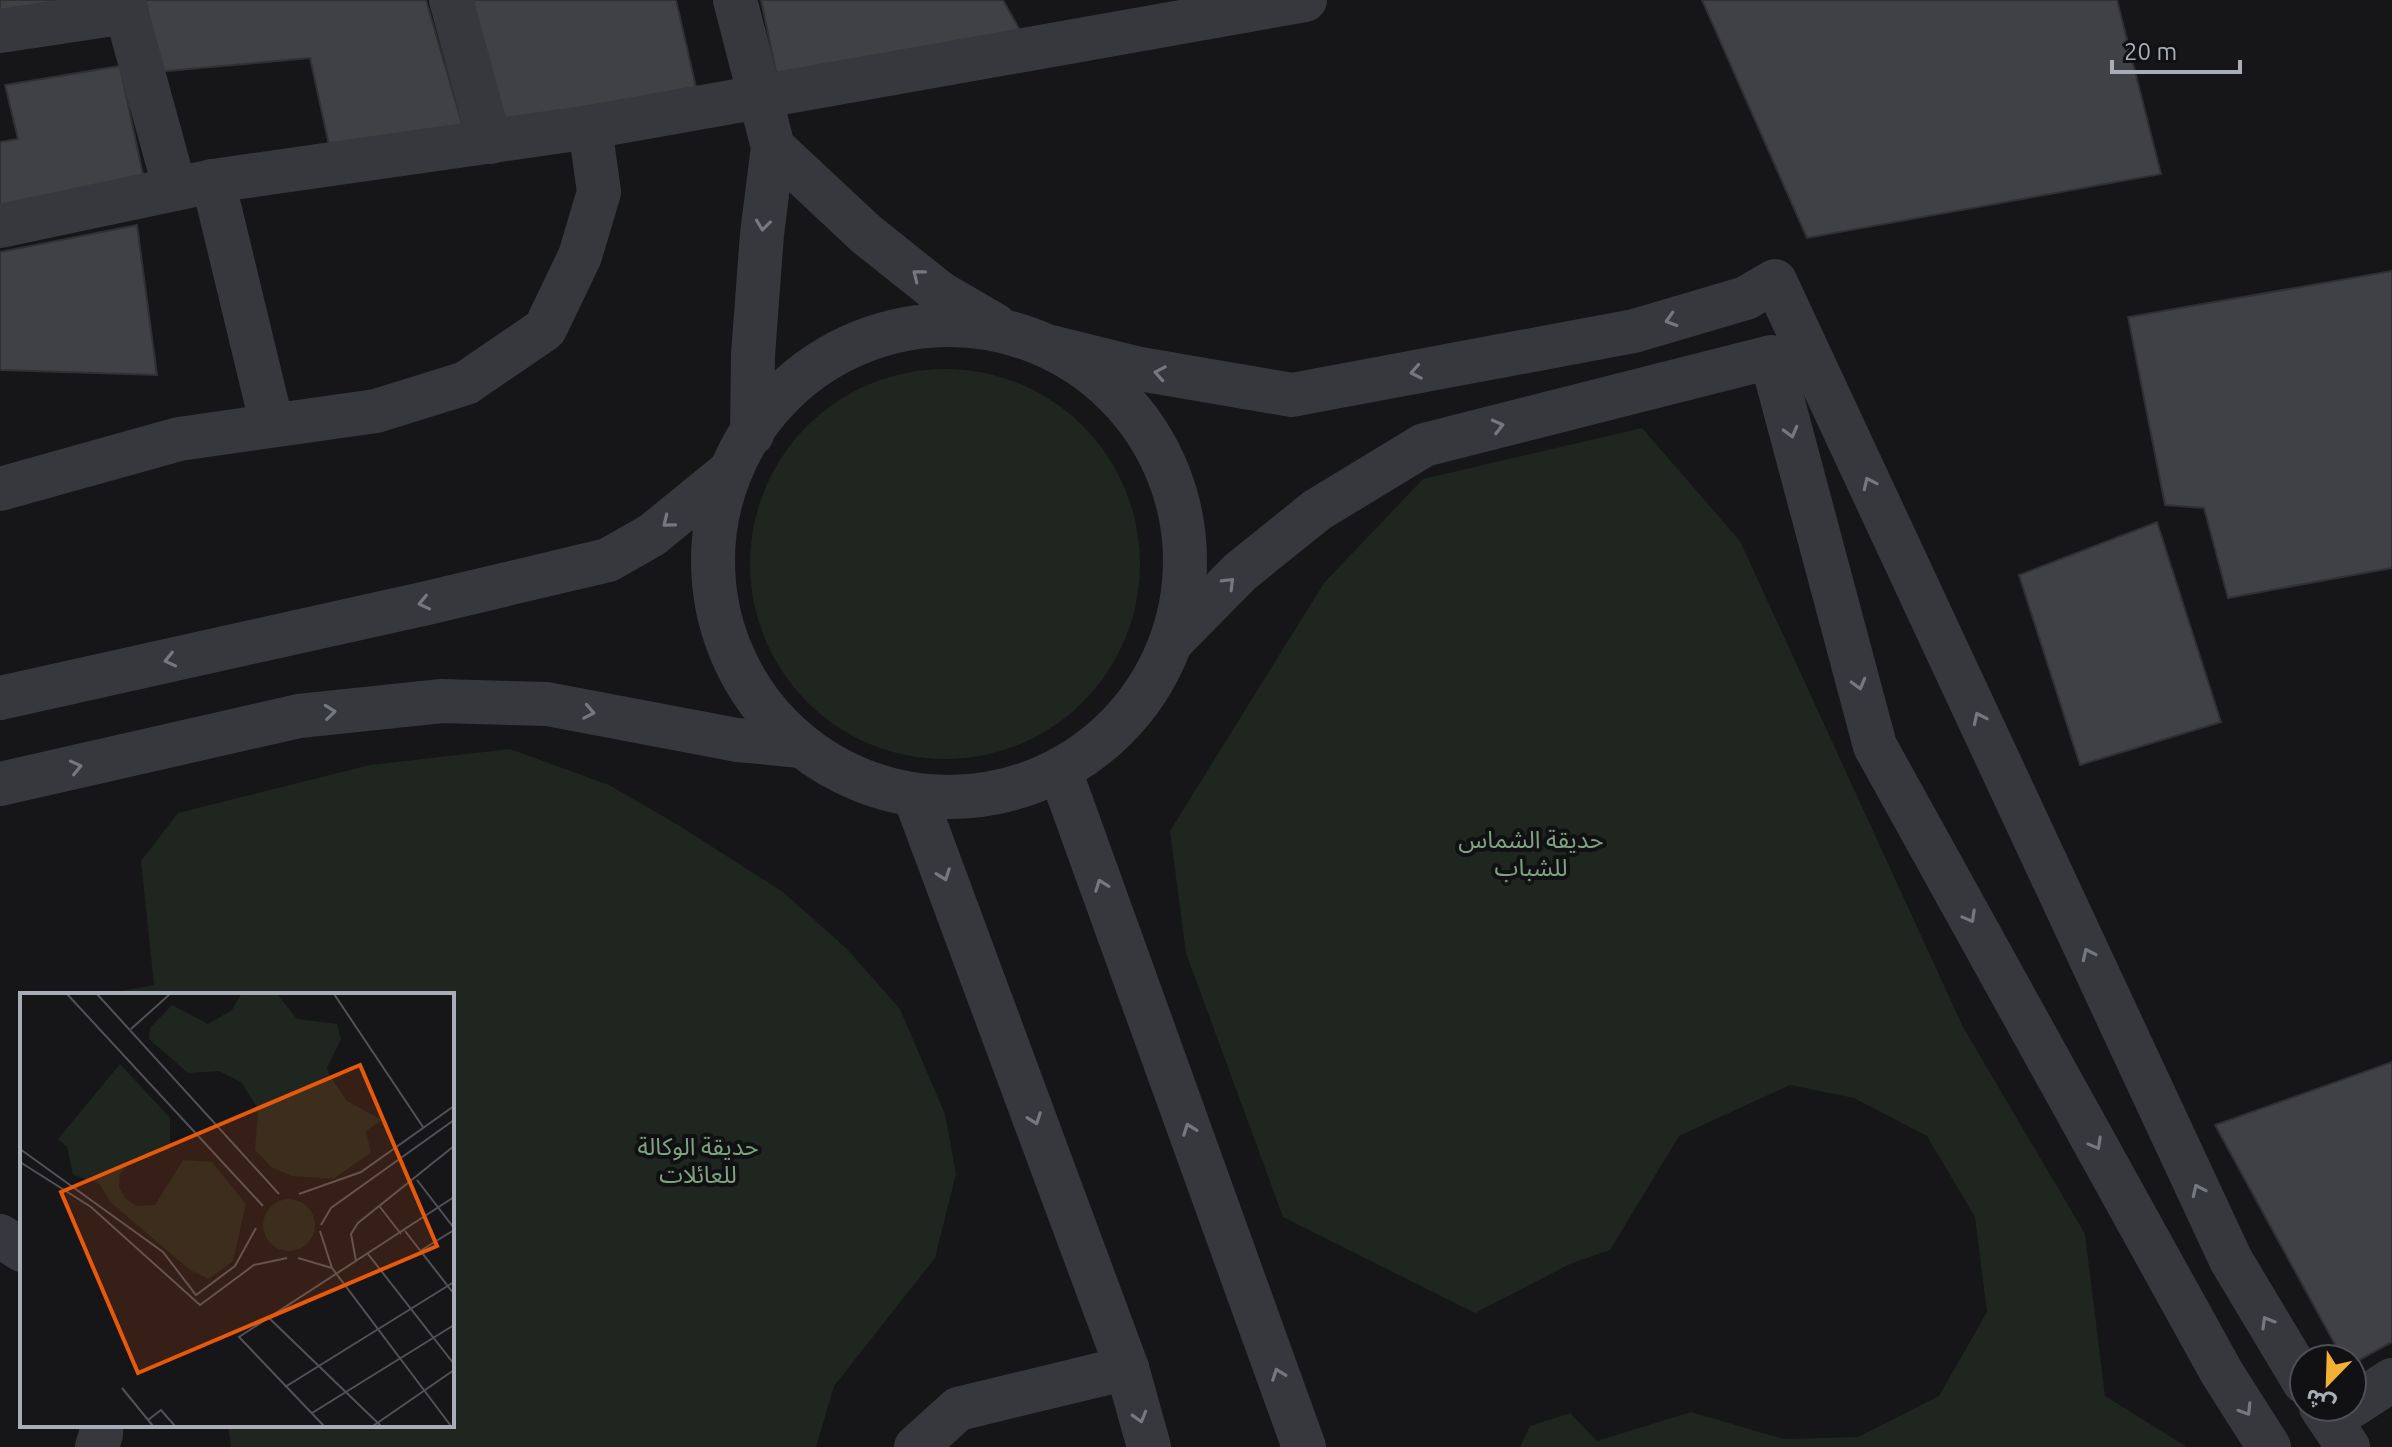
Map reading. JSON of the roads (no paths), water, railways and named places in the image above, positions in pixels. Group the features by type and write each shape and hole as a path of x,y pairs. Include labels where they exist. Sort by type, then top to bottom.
{"street":[{"path":"451,0 490,142"},
{"path":"735,0 773,147 762,234 753,355 752,434"},
{"path":"0,226 194,185 590,127 1305,0"},
{"path":"0,31 125,6 194,185 272,425"},
{"path":"0,489 179,439 376,411 466,383 545,329 580,256 599,192 590,127"},
{"path":"773,147 866,234 940,293 1080,364 1122,400 1136,416 1167,468 1184,527 1186,565 1183,601 1174,639 1153,683 1089,753 1060,771 1010,790 917,802"},
{"path":"1149,1447 1127,1368 917,802 909,794 850,775 802,746 773,719 755,697 736,664 715,601 711,556 715,519 728,473 770,404 822,360 901,329 965,325 1140,369 1292,395 1634,331 1746,298 1775,281 2231,1260 2288,1355"},
{"path":"1174,639 1240,572 1317,510 1424,445 1771,357 1875,746 2215,1359 2269,1447"},
{"path":"0,698 608,560 652,535 728,473"},
{"path":"0,784 299,716 442,701 547,704 737,740 802,746"},
{"path":"1060,771 1304,1447"},
{"path":"0,1236 20,1249"},
{"path":"916,1447 958,1409 1127,1368"},
{"path":"2368,1397 2392,1380"},
{"path":"97,1447 101,1427"}],"park label":[{"name":"حديقة الشماس للشباب","path":"1531,854"},
{"name":"حديقة الوكالة للعائلات","path":"698,1161"}]}
